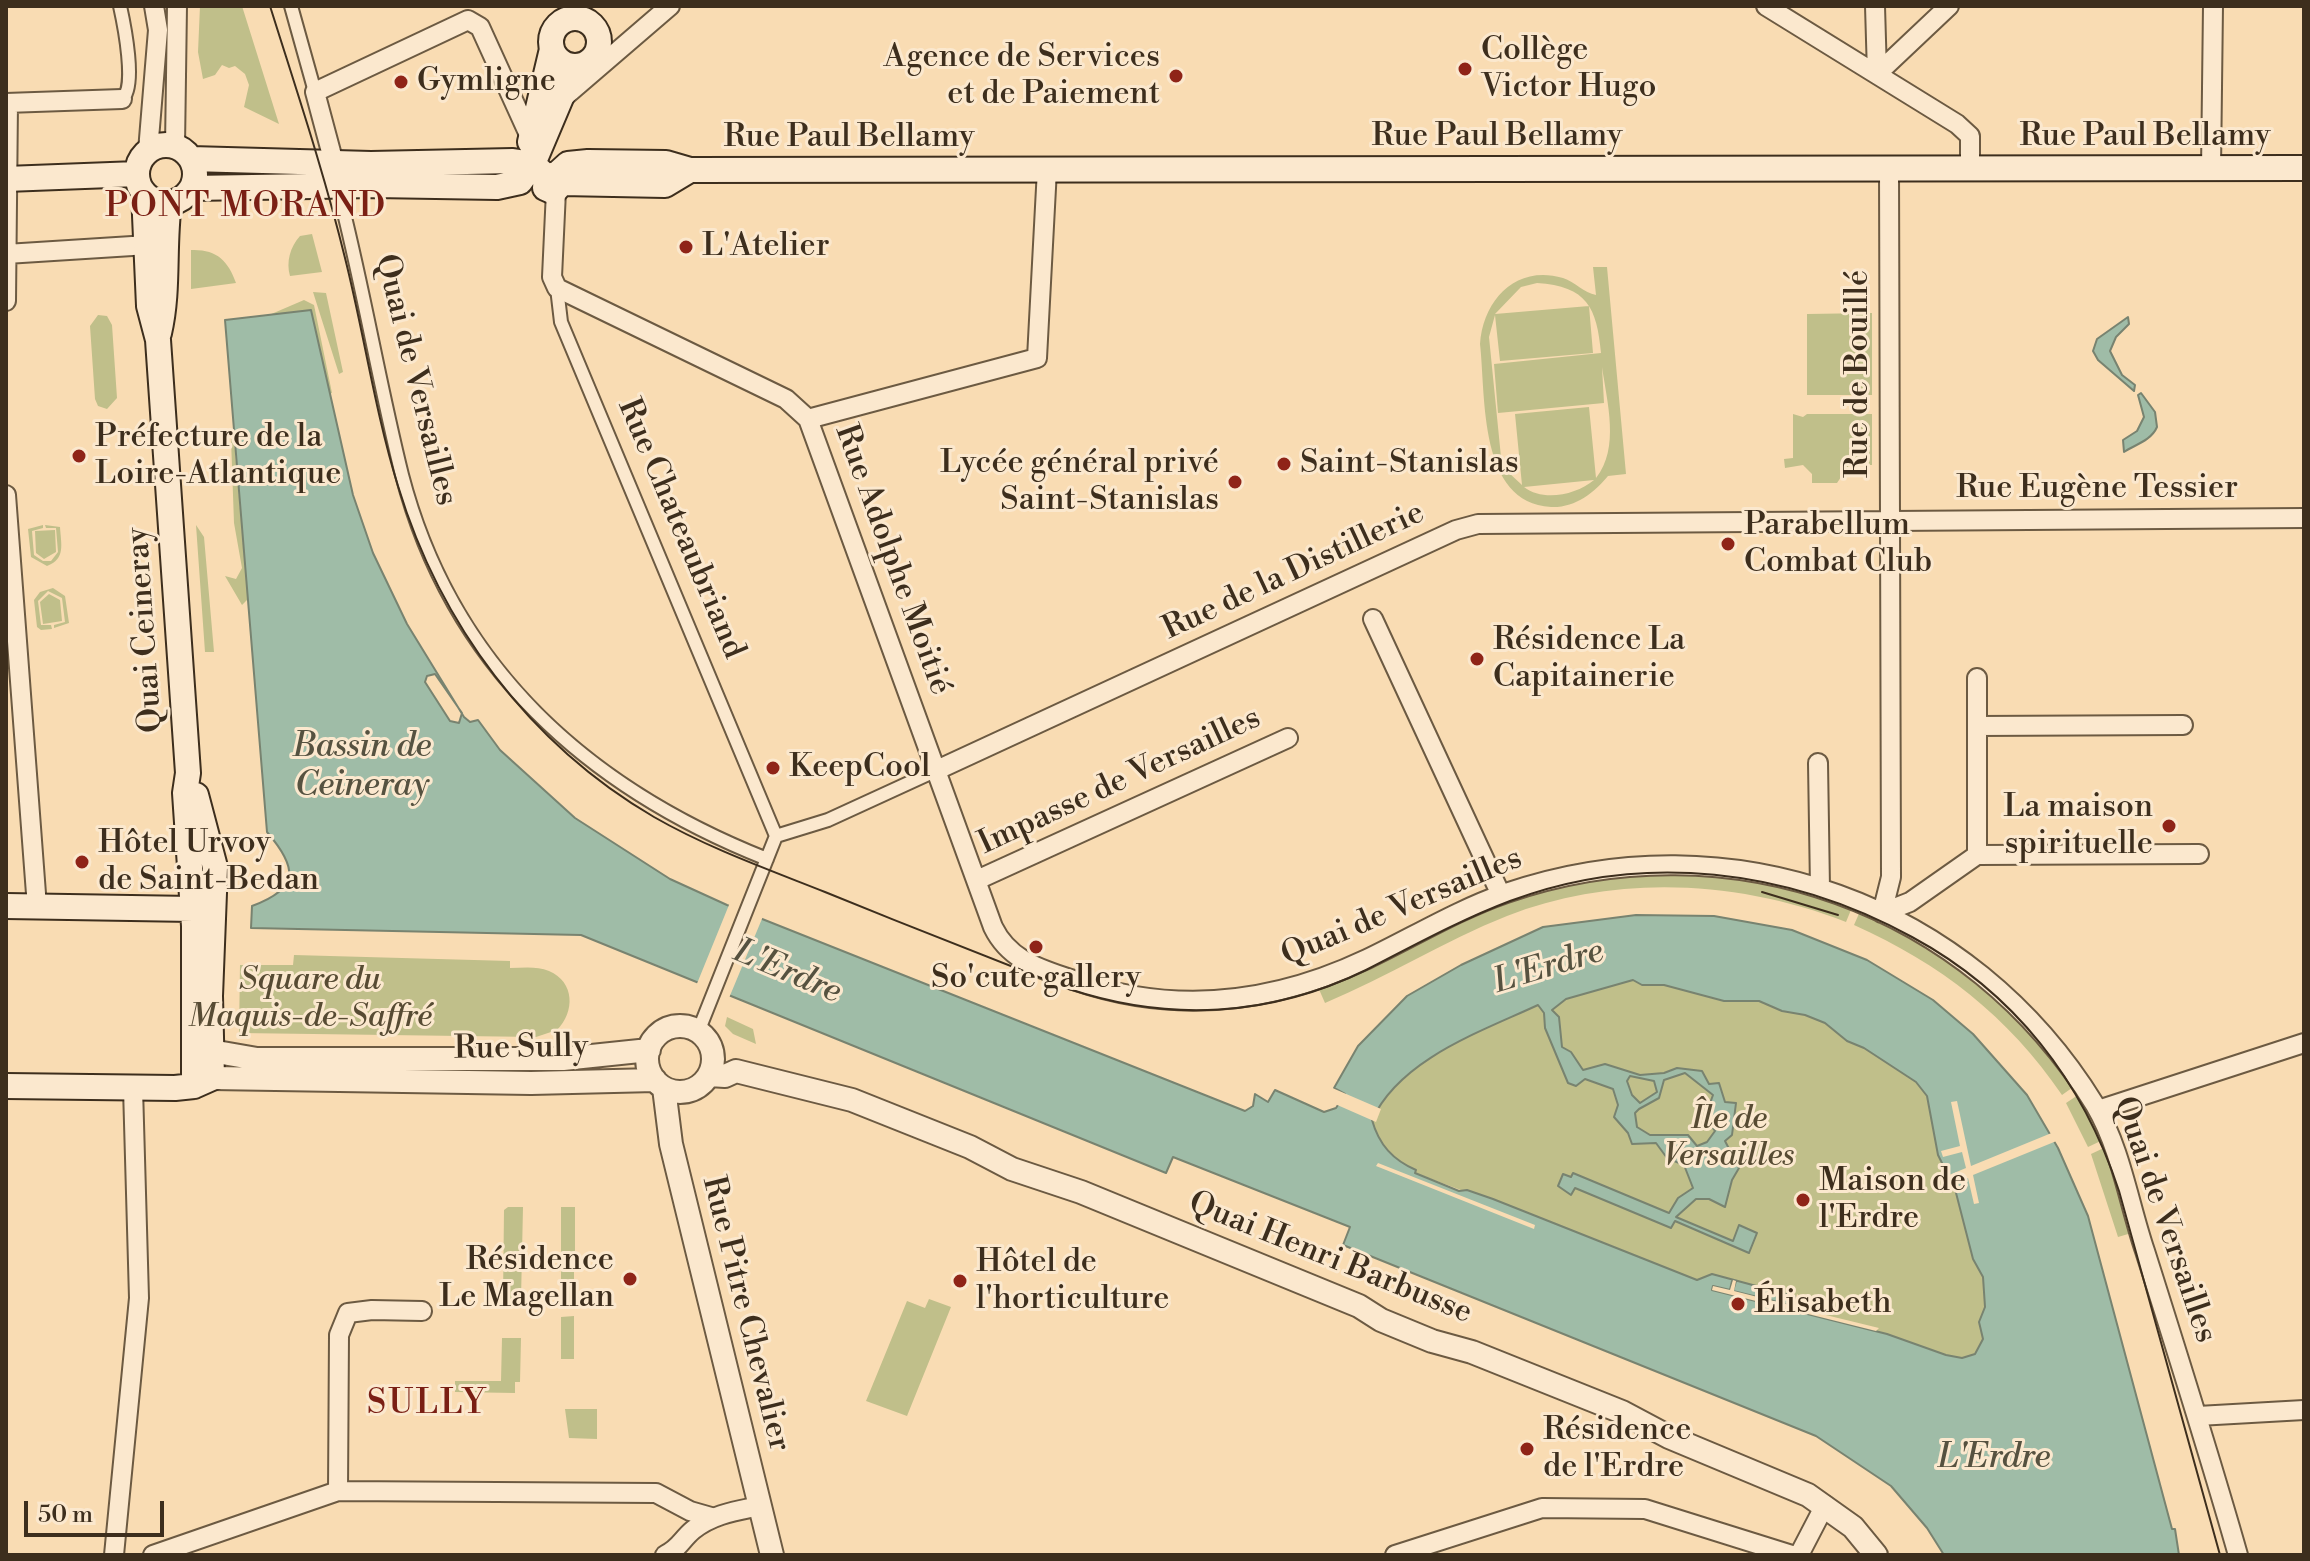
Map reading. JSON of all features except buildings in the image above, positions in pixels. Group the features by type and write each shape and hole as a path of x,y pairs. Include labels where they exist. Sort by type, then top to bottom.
{"main road":[{"path":"570,12 593,26 599,44 593,60 558,103 551,180 530,137 554,30 570,12"},
{"path":"552,49 558,60 593,60"},
{"path":"8,179 141,183 158,202 169,203 181,199 192,188 195,175 183,152 163,145 148,151 141,183"},
{"name":"Rue Paul Bellamy","path":"183,152 551,180"},
{"name":"Rue Paul Bellamy","path":"192,188 497,187 551,180 568,164 588,162 666,163 690,170 2304,168"},
{"name":"Quai Ceineray","path":"141,183 148,245 149,306 158,340 188,773 185,793 202,915 211,1051 203,1082"},
{"name":"Quai Ceineray","path":"158,340 166,305 165,244 169,203"},
{"path":"6,906 202,915"},
{"name":"Quai Ceineray","path":"202,915 203,1082"},
{"name":"Rue Sully","path":"6,1086 133,1088 203,1082"}],"street":[{"path":"6,301 7,100 122,99 127,96 127,37 120,6"},
{"path":"148,151 158,30 154,6"},
{"path":"177,6 183,152"},
{"path":"291,6 334,163"},
{"path":"558,103 593,60 670,6"},
{"path":"1766,6 1957,124 1970,136 1970,169"},
{"path":"1875,6 1877,74"},
{"path":"1877,74 1949,6"},
{"path":"2211,169 2213,6"},
{"path":"315,92 470,20 480,27 530,137"},
{"path":"808,419 1037,358 1047,169"},
{"name":"Rue de Bouillé","path":"1882,913 1891,877 1889,169"},
{"name":"Rue Chateaubriand","path":"551,180 544,203 544,217 553,241 552,277 557,288 561,322 776,836"},
{"name":"Quai de Versailles","path":"352,186 343,209 403,477 436,566 458,608 508,682 537,715 600,771 672,816 767,859"},
{"path":"7,254 148,245"},
{"name":"Rue Adolphe Moitié","path":"557,288 786,399 808,419 1002,944"},
{"path":"6,496 15,673 37,907"},
{"name":"Rue Eugène Tessier","path":"1890,520 2304,518"},
{"name":"Rue de la Distillerie","path":"937,770 1467,526 1489,522 1890,520"},
{"path":"1373,619 1501,895"},
{"path":"1977,678 1977,855"},
{"path":"1977,726 2183,725"},
{"name":"Impasse de Versailles","path":"977,880 1288,738"},
{"path":"1818,763 1820,888"},
{"path":"704,1040 673,1027 657,1036 649,1050 648,1066 660,1084 688,1091 709,1075 713,1061 704,1040 707,1010 776,836 828,820 937,770"},
{"path":"1882,913 1910,902 1977,855 2199,854"},
{"name":"Quai de Versailles","path":"1002,944 1013,956 1049,971 1131,997 1166,1002 1245,1000 1323,979 1501,895 1571,874 1649,864 1738,869 1820,888 1882,913 1955,954 1994,984 2048,1039 2098,1110 2118,1162 2198,1416 2238,1555"},
{"name":"Quai Henri Barbusse","path":"704,1040 731,1059 736,1071"},
{"path":"2098,1110 2304,1043"},
{"name":"Rue Sully","path":"211,1051 257,1059 563,1059 649,1050"},
{"name":"Quai Henri Barbusse","path":"709,1075 725,1076 736,1071 852,1100 1012,1169 1081,1192 1359,1306 1401,1328 1472,1352 1622,1412 1669,1437 1780,1482 1825,1505 1853,1527 1876,1555"},
{"name":"Rue Sully","path":"203,1082 660,1084"},
{"name":"Rue Pitre Chevalier","path":"660,1084 669,1135 772,1555"},
{"path":"114,1555 139,1298 133,1088"},
{"path":"338,1491 339,1335 348,1313 422,1311"},
{"path":"2198,1416 2304,1410"},
{"path":"153,1555 338,1491 656,1493 690,1511 711,1517"},
{"path":"1799,1555 1825,1505"},
{"path":"665,1555 677,1550 690,1532 711,1517 760,1506"},
{"path":"1395,1555 1542,1508 1645,1509 1792,1555"}],"green space":[{"path":"200,6 242,6 279,124 244,107 249,85 245,74 235,66 229,68 222,65 215,75 203,79 198,52"},
{"path":"312,234 322,272 290,276 289,260 294,245 300,236"},
{"path":"191,250 220,258 236,283 191,289"},
{"path":"1593,267 1607,267 1626,474 1608,476 1590,494 1576,502 1551,507 1527,501 1510,487 1498,468 1486,418 1480,344 1482,328 1495,300 1505,289 1531,276 1563,278 1596,295","holes":["1537,283 1554,285 1568,289 1589,306 1495,314 1521,287","1589,307 1596,324 1601,353 1494,364 1498,413 1604,403 1602,367 1610,439 1608,453 1596,478 1589,407 1515,414 1522,485 1508,472 1501,457 1489,337 1495,315 1500,361 1593,353","1594,480 1578,490 1559,495 1540,494 1524,487"]},
{"path":"313,292 326,293 343,372 339,374"},
{"path":"304,300 314,305 332,393 329,394 311,310 269,315"},
{"path":"1872,313 1872,395 1807,395 1807,314"},
{"path":"98,315 107,316 112,325 117,398 107,409 98,406 95,399 90,326"},
{"path":"1793,414 1803,417 1807,414 1872,414 1872,465 1849,465 1837,483 1812,483 1812,474 1803,465 1785,468 1784,459 1793,458"},
{"path":"231,439 234,439 247,590 247,600 242,605 225,576 236,579 242,568 234,523"},
{"path":"43,525 43,528 32,531 34,555 43,561 51,561 58,552 56,528 46,528 45,525 60,527 60,555 47,566 31,557 28,529"},
{"path":"196,525 204,537 214,652 205,652"},
{"path":"55,530 56,552 44,559 36,553 35,531"},
{"path":"53,588 65,596 69,623 54,628 54,625 65,622 62,598 48,591 38,601 41,625 51,625 52,629 41,630 37,627 34,600 40,592"},
{"path":"49,594 60,600 62,621 43,624 40,602"},
{"path":"1618,871 1749,875 1853,905 1846,922 1763,897 1720,891 1633,888 1590,893 1548,902 1507,916 1325,1003 1318,987 1509,897"},
{"path":"1861,909 1984,980 2076,1085 2062,1095 2019,1041 1970,995 1916,957 1854,925"},
{"name":"Square du Maquis-de-Saffré","path":"294,955 510,961 510,968 540,968 558,976 568,990 569,1006 557,1030 536,1037 239,1033 240,965 293,965"},
{"name":"Île de Versailles","path":"1633,980 1642,985 1664,985 1724,1001 1759,1001 1782,1011 1805,1015 1825,1023 1847,1041 1864,1048 1916,1082 1927,1096 1938,1155 1955,1189 1973,1259 1983,1277 1985,1307 1979,1322 1983,1339 1975,1354 1962,1358 1946,1355 1887,1334 1712,1290 1697,1280 1620,1249 1415,1173 1416,1170 1400,1161 1383,1144 1372,1120 1385,1099 1422,1064 1467,1037 1538,1005 1552,1010 1566,999"},
{"path":"727,1017 753,1029 756,1044 733,1034 725,1026"},
{"path":"2081,1093 2105,1139 2088,1147 2066,1103"},
{"path":"2108,1146 2135,1232 2118,1237 2091,1154"},
{"path":"523,1207 521,1299 503,1299 504,1210"},
{"path":"561,1207 575,1207 575,1259 561,1259"},
{"path":"561,1266 574,1266 574,1309 561,1309"},
{"path":"929,1299 951,1307 907,1416 866,1401 907,1301 925,1308"},
{"path":"574,1316 574,1359 561,1359 561,1317"},
{"path":"502,1338 521,1338 520,1382 515,1382 515,1393 455,1392 455,1381 501,1381"},
{"path":"565,1409 597,1409 597,1439 569,1438"}],"water":[{"path":"311,310 353,495 373,553 407,624 458,707 435,674 427,676 425,682 450,721 459,723 462,713 470,722 478,720 500,750 575,818 670,879 727,905 1245,1111 1253,1106 1255,1094 1268,1102 1275,1090 1324,1112 1336,1108 1345,1094 1334,1088 1358,1046 1407,996 1461,965 1543,927 1636,915 1714,916 1792,930 1867,960 1933,1000 1973,1034 2027,1095 2058,1148 2088,1216 2172,1529 2175,1529 2179,1555 1944,1555 1927,1528 1891,1486 1816,1436 1343,1245 1350,1227 1173,1157 1166,1173 581,935 251,928 252,906 279,892 289,875 284,856 267,832 225,320","holes":["1633,980 1642,985 1664,985 1724,1001 1759,1001 1825,1023 1847,1041 1864,1048 1916,1082 1927,1096 1938,1155 1955,1189 1973,1259 1983,1277 1985,1307 1979,1322 1983,1339 1975,1354 1962,1358 1946,1355 1887,1334 1712,1290 1713,1286 1730,1290 1732,1281 1736,1281 1733,1291 1794,1306 1797,1297 1712,1274 1697,1280 1493,1199 1467,1190 1459,1191 1415,1173 1416,1170 1388,1151 1372,1120 1402,1080 1467,1037 1538,1005 1544,1013 1545,1028 1568,1083 1576,1086 1585,1079 1613,1089 1618,1105 1614,1117 1628,1133 1632,1144 1656,1143 1667,1158 1684,1165 1693,1188 1678,1198 1669,1213 1573,1173 1571,1177 1563,1174 1558,1186 1571,1195 1575,1188 1671,1228 1675,1221 1749,1253 1757,1233 1739,1225 1733,1241 1676,1217 1696,1199 1709,1199 1725,1207 1732,1180 1739,1168 1725,1141 1732,1135 1736,1103 1725,1102 1719,1083 1709,1084 1702,1071 1677,1068 1664,1073 1640,1075 1605,1064 1583,1070 1571,1052 1562,1047 1559,1017 1552,1010 1566,999","1685,1073 1713,1095 1705,1117 1715,1131 1707,1142 1697,1146 1688,1135 1650,1135 1637,1127 1635,1113 1659,1098 1664,1080","1630,1076 1654,1081 1657,1092 1640,1103 1632,1095 1627,1081"]},
{"path":"2128,317 2129,324 2116,337 2110,351 2122,375 2135,385 2134,391 2098,360 2093,351 2097,339"},
{"path":"2141,393 2155,412 2157,427 2147,439 2124,452 2123,440 2137,431 2144,417 2138,395"}],"pier":[{"path":"731,900 764,914 729,998 696,986"},
{"path":"1330,1087 1381,1109 1376,1122 1335,1104 1340,1095"},
{"path":"1957,1101 1971,1166 2054,1132 2059,1140 1973,1175 1979,1203 1974,1204 1968,1178 1947,1186 1942,1178 1966,1168 1962,1152 1943,1157 1941,1151 1960,1146 1951,1102"},
{"path":"1378,1163 1535,1225 1534,1229 1376,1166"},
{"path":"1733,1280 1736,1281 1734,1291 1793,1306 1797,1294 1801,1297 1797,1308 1879,1328 1876,1331 1712,1290 1713,1286 1730,1290"}],"tram line":[{"path":"270,6 328,194 390,458 416,537 438,586 464,632 529,717 567,754 654,817 738,858 1069,989 1144,1007 1219,1010 1293,997 1330,986 1510,901 1560,885 1611,876 1663,872 1714,875 1765,883 1816,896 1865,914 1949,959 1982,984 2040,1043 2086,1113 2119,1191 2220,1555"},
{"path":"1762,892 1838,915"}],"place":[{"name":"Collège Victor Hugo","path":"1465,69"},
{"name":"Agence de Services et de Paiement","path":"1176,76"},
{"name":"Gymligne","path":"401,82"},
{"name":"L'Atelier","path":"686,247"},
{"name":"Préfecture de la Loire-Atlantique","path":"79,456"},
{"name":"Saint-Stanislas","path":"1284,464"},
{"name":"Lycée général privé Saint-Stanislas","path":"1235,482"},
{"name":"Parabellum Combat Club","path":"1728,544"},
{"name":"Résidence La Capitainerie","path":"1477,659"},
{"name":"KeepCool","path":"773,768"},
{"name":"La maison spirituelle","path":"2169,826"},
{"name":"Hôtel Urvoy de Saint-Bedan","path":"82,862"},
{"name":"So'cute gallery","path":"1036,947"},
{"name":"Maison de l'Erdre","path":"1803,1200"},
{"name":"Résidence Le Magellan","path":"630,1279"},
{"name":"Hôtel de l'horticulture","path":"960,1281"},
{"name":"Élisabeth","path":"1738,1304"},
{"name":"Résidence de l'Erdre","path":"1527,1449"}],"district":[{"name":"PONT MORAND","path":"246,208"},
{"name":"SULLY","path":"427,1405"}],"water label":[{"name":"Bassin de Ceineray","path":"362,768"},
{"name":"L'Erdre","path":"1549,968"},
{"name":"L'Erdre","path":"787,973"},
{"name":"L'Erdre","path":"1994,1459"}]}
